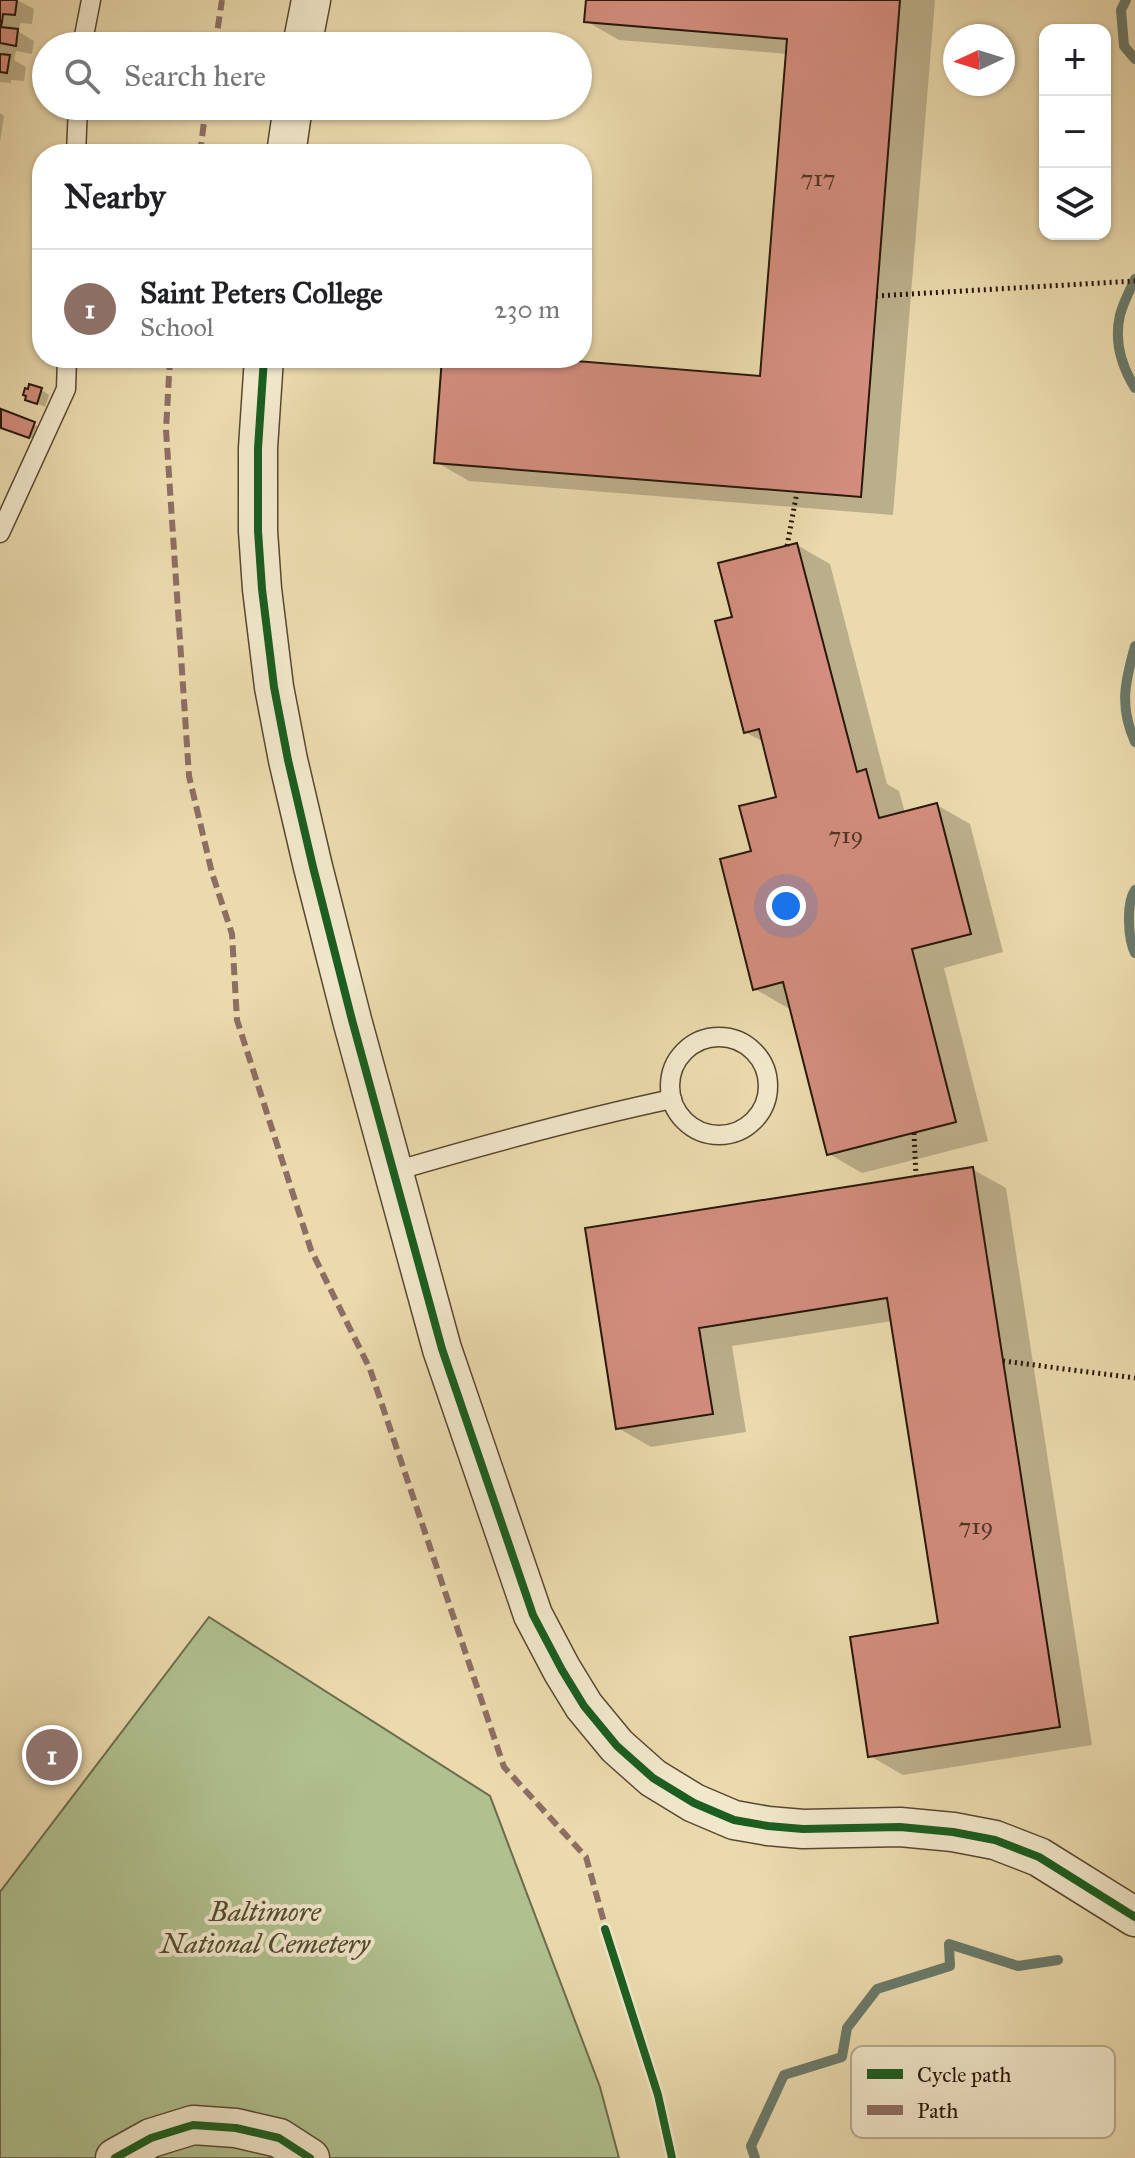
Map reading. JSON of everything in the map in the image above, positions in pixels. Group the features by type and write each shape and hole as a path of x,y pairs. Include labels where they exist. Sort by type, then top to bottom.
{"street":[{"path":"305,32 311,0"},
{"path":"287,144 291,120"},
{"path":"263,368 258,448 262,589 274,687 313,867 442,1349 533,1615 562,1670 584,1706 617,1746 653,1778 694,1803 734,1820 768,1826 803,1829 900,1827 995,1840 1039,1857 1135,1917"},
{"path":"115,2158 151,2138 193,2125 236,2128 279,2138 310,2158"}],"lane":[{"path":"85,32 91,0"},
{"path":"76,144 77,120"},
{"path":"0,533 66,389 67,368"},
{"path":"718,1036 739,1041 755,1051 766,1071 767,1100 751,1124 739,1131 725,1135 706,1133 691,1126 680,1115 672,1099 670,1080 675,1064 687,1049 701,1040 718,1036"},
{"path":"395,1171 507,1138 672,1099"}],"path":[{"path":"876,296 1135,281"},
{"path":"787,546 797,492"},
{"path":"914,1133 916,1176"},
{"path":"1003,1361 1135,1378"}],"green space":[{"name":"Baltimore National Cemetery","path":"209,1617 490,1796 600,2087 619,2158 0,2158 0,1892"}],"building":[{"path":"0,0 17,0 15,15 3,14 2,22 0,21"},
{"path":"586,0 900,0 861,497 434,463 441,368 592,368 592,362 760,376 787,39 584,22"},
{"path":"0,21 1,27 18,29 16,46 0,43"},
{"path":"0,54 10,55 7,73 0,72"},
{"path":"29,384 42,388 37,404 25,400 26,396 23,395"},
{"path":"1,409 35,422 29,438 1,428"},
{"path":"797,543 857,772 866,769 879,818 937,803 971,934 912,949 956,1122 827,1155 783,982 753,990 720,859 751,851 739,806 776,797 759,729 744,733 715,621 732,617 718,563"},
{"path":"973,1167 1060,1727 868,1757 850,1637 938,1623 887,1298 699,1328 713,1414 616,1429 585,1228"}],"waterway":[{"path":"1126,0 1121,10 1124,46 1135,59"},
{"path":"1135,279 1118,325 1123,363 1135,388"},
{"path":"1135,646 1125,694 1127,717 1135,742"},
{"path":"1135,890 1130,903 1129,921 1135,953"},
{"path":"755,2158 751,2146 784,2075 842,2057 847,2028 877,1989 950,1966 949,1944 1018,1966 1058,1960"}],"marked path":[{"path":"217,32 222,0"},
{"path":"201,144 204,120"},
{"path":"169,368 166,430 189,776 212,873 232,934 237,1020 311,1250 370,1369 504,1767 586,1857 607,1933"}],"cycle path":[{"path":"263,368 258,448 258,531 274,687 288,760 352,1020 442,1349 533,1615 562,1670 584,1706 617,1746 653,1778 694,1803 734,1820 768,1826 803,1829 900,1827 995,1840 1039,1857 1135,1917"},
{"path":"605,1929 658,2095 672,2158"},
{"path":"115,2158 151,2138 193,2125 236,2128 279,2138 310,2158"}],"place":[{"name":"Saint Peters College","path":"52,1755"}]}
